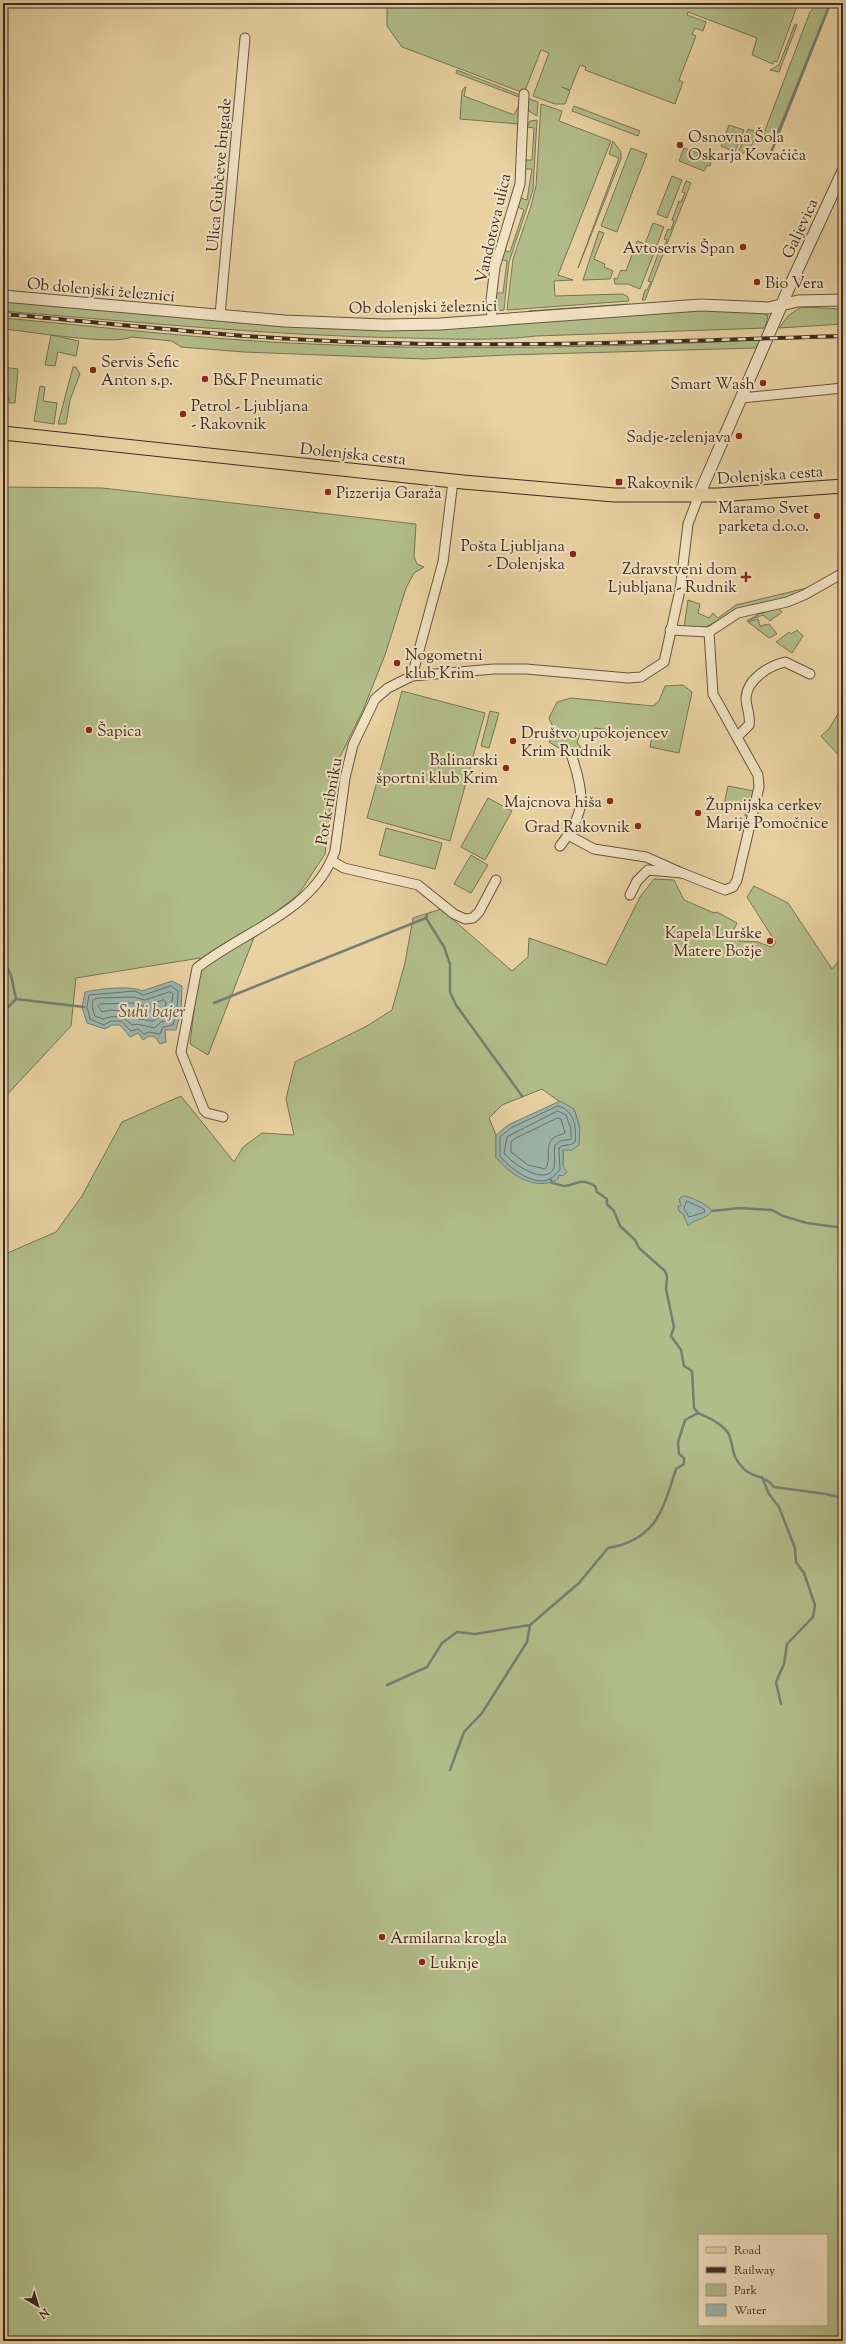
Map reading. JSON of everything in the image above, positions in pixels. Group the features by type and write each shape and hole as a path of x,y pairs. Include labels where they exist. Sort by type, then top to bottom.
{"main road":[{"name":"Dolenjska cesta","path":"3,433 453,481 614,495 699,495 775,492 843,486"}],"street":[{"name":"Ulica Gubčeve brigade","path":"220,315 245,38"},
{"name":"Vandotova ulica","path":"492,321 491,300 495,267 520,184 524,94"},
{"name":"Galjevica","path":"699,495 782,305 843,172"},
{"name":"Ob dolenjski železnici","path":"3,296 220,315 355,324 440,324 701,305 768,308 798,301 842,298"},
{"path":"742,398 843,388"},
{"path":"412,676 443,562 453,481"},
{"name":"Dolenjska cesta","path":"412,676 494,669 526,669 628,678 641,677 655,670 664,662 680,590 688,524 699,495"},
{"path":"670,630 709,632 738,613 787,602 804,596 843,573"},
{"path":"568,835 594,849 646,857 725,890 733,887 738,880 759,780 713,694 709,632"},
{"path":"737,737 749,726 750,716 746,699 747,690 760,674 772,666 785,662 810,674"},
{"name":"Pot k ribniku","path":"223,1117 207,1113 204,1110 181,1052 197,968 268,924 304,897 332,861 335,851 345,778 353,745 366,715 375,699 388,688 412,676"},
{"path":"560,846 568,835 579,813 582,789 572,757"},
{"path":"332,861 344,868 418,885 454,914 465,919 473,918 478,912 496,880"},
{"path":"630,896 637,881 648,870 682,873"}],"green space":[{"path":"387,3 798,3 777,62 774,61 773,64 752,55 757,38 688,12 687,15 706,22 703,31 695,28 692,34 696,36 679,80 683,82 675,104 585,70 586,67 580,65 570,90 562,87 570,91 565,104 555,104 533,96 549,53 541,50 524,93 402,47 387,26"},
{"path":"819,3 830,3 775,138 764,133 810,12"},
{"path":"795,24 797,25 779,72 770,70 779,65"},
{"path":"457,70 520,95 519,97 456,73"},
{"path":"465,87 464,96 514,115 519,105 519,124 460,119 462,91"},
{"path":"527,98 538,102 537,116 529,111"},
{"path":"541,104 562,111 559,121 611,141 558,275 573,280 554,281 555,296 623,294 628,297 629,301 507,310 513,259 531,206 536,186"},
{"path":"574,106 640,131 638,136 572,111"},
{"path":"537,120 533,190 509,262 504,310 496,311 496,293 503,293 507,261 500,259 503,250 510,252 524,210 518,207 521,198 527,200 532,169 525,169 525,160 532,160 534,128 527,127 530,121"},
{"path":"729,125 744,130 735,152 721,146"},
{"path":"748,129 755,131 756,134 752,145 748,151 738,153"},
{"path":"613,141 621,152 621,159 578,268 619,158 609,154"},
{"path":"631,148 647,154 617,232 601,226"},
{"path":"684,148 698,153 697,156 711,161 710,166 707,165 704,171 679,161"},
{"path":"672,176 682,180 667,218 657,214"},
{"path":"686,181 691,183 645,300 642,300 645,290 647,290 651,282 648,281 660,249 663,249 667,240 664,239 668,229 671,230 674,221 672,220 679,201 681,202 685,193 682,192"},
{"path":"653,223 664,227 640,289 628,284 615,284 614,278 617,279 621,270 626,271 637,241 645,244"},
{"path":"599,231 604,233 594,259 605,264 604,267 613,271 610,279 583,280"},
{"path":"3,301 284,326 355,329 701,310 763,313 768,316 765,328 536,336 504,339 457,339 359,337 155,324 3,311"},
{"path":"628,304 626,306 529,311"},
{"path":"801,307 843,309 843,324 779,328 788,316"},
{"path":"3,318 234,340 367,346 479,348 648,345 760,340 756,348 507,355 424,359 244,352 181,347 172,341 131,337 107,340 90,339 3,329"},
{"path":"51,335 79,341 76,356 58,352 55,366 45,365"},
{"path":"3,367 18,369 15,403 9,403 9,397 4,397 3,406"},
{"path":"73,367 76,367 80,374 70,400 66,424 58,424"},
{"path":"40,386 45,387 43,401 57,403 54,424 34,421"},
{"path":"3,487 102,488 416,524 414,557 417,564 424,567 414,573 406,588 385,655 363,710 335,767 325,854 298,895 259,925 208,1055 190,1044 200,958 76,978 71,1026 3,1099"},
{"path":"815,586 785,599 733,612 706,627 684,627 688,600 700,604 698,613 709,618 713,613 718,618 736,605"},
{"path":"778,608 782,612 770,621 763,615 747,621 759,614"},
{"path":"758,619 760,626 769,624 777,634 769,638 748,622"},
{"path":"797,630 803,636 792,653 776,642 789,632 791,634"},
{"path":"683,685 692,692 679,753 650,747 652,736 595,728 593,731 580,734 577,742 583,751 580,756 567,753 549,742 555,732 549,718 557,702 571,698 653,706 659,701 665,686"},
{"path":"402,691 485,713 450,841 367,818"},
{"path":"843,705 843,760 821,736 829,729"},
{"path":"490,711 499,713 489,748 481,746"},
{"path":"728,786 754,791 748,815 745,816 746,809 724,804"},
{"path":"488,798 512,811 485,860 461,847"},
{"path":"386,828 442,843 435,869 379,855"},
{"path":"471,855 488,865 471,893 454,884"},
{"path":"654,879 674,880 684,900 714,913 717,912 737,923 733,931 740,941 758,942 771,947 776,943 747,897 754,886 788,903 832,969 843,956 843,2341 3,2341 3,1255 56,1232 82,1196 122,1122 181,1096 234,1162 243,1147 262,1133 294,1135 286,1099 295,1062 367,1026 392,1010 405,963 413,918 441,909 512,971 528,957 529,938 606,965 640,897","holes":["542,1089 560,1102 574,1109 580,1128 563,1149 563,1166 559,1175 536,1180 520,1177 502,1164 496,1157 496,1135 489,1118 502,1105"]}],"water":[{"name":"Suhi bajer","path":"172,981 182,986 181,1011 176,1030 165,1030 166,1042 160,1044 155,1037 149,1036 143,1040 138,1033 130,1037 120,1025 112,1025 105,1029 87,1023 82,1007 85,992 123,988 131,988 142,991"},
{"path":"560,1101 574,1109 580,1128 579,1145 572,1150 563,1150 563,1166 567,1172 563,1176 559,1175 558,1179 550,1183 541,1184 524,1180 508,1170 496,1157 496,1135 508,1125"},
{"path":"683,1196 699,1201 712,1211 707,1216 691,1223 688,1226 683,1214 679,1211 678,1206 681,1206 679,1199"}],"waterway":[{"path":"768,160 830,4"},
{"path":"427,915 426,918 444,947 450,964 450,992 456,1005 522,1096"},
{"path":"214,1003 426,918"},
{"path":"3,959 11,975 16,999"},
{"path":"3,1012 16,999 84,1007"},
{"path":"387,1685 427,1667 442,1643 457,1632 475,1634 530,1625 579,1583 608,1548 624,1544 637,1538 647,1530 655,1521 667,1498 676,1469 684,1464 684,1458 679,1454 678,1442 685,1420 698,1413 694,1408 692,1371 684,1366 681,1350 671,1336 674,1327 666,1289 667,1276 665,1271 639,1248 635,1240 620,1226 614,1211 607,1204 607,1199 597,1192 595,1186 585,1182 578,1182 563,1186 552,1183 551,1180"},
{"path":"712,1211 739,1208 772,1210 783,1216 807,1223 843,1228"},
{"path":"698,1413 717,1422 725,1429 730,1437 737,1460 750,1474 767,1480 774,1487 826,1494 843,1498"},
{"path":"762,1477 769,1494 779,1507 795,1548 796,1562 804,1573 815,1605 813,1617 787,1644 784,1664 776,1682 781,1704"},
{"path":"450,1770 464,1732 482,1713 527,1642 530,1625"}],"railway":[{"path":"3,314 265,337 414,344 659,342 843,336"}],"place":[{"name":"Osnovna Šola Oskarja Kovačiča","path":"680,145"},
{"name":"Avtoservis Špan","path":"743,247"},
{"name":"Bio Vera","path":"757,282"},
{"name":"Servis Šefic Anton s.p.","path":"93,370"},
{"name":"B&F Pneumatic","path":"205,379"},
{"name":"Smart Wash","path":"763,383"},
{"name":"Petrol - Ljubljana - Rakovnik","path":"183,414"},
{"name":"Sadje-zelenjava","path":"739,436"},
{"name":"Rakovnik","path":"619,482"},
{"name":"Pizzerija Garaža","path":"328,492"},
{"name":"Maramo Svet parketa d.o.o.","path":"817,516"},
{"name":"Pošta Ljubljana - Dolenjska","path":"573,554"},
{"name":"Zdravstveni dom Ljubljana - Rudnik","path":"746,577"},
{"name":"Nogometni klub Krim","path":"397,663"},
{"name":"Šapica","path":"89,730"},
{"name":"Društvo upokojencev Krim Rudnik","path":"513,741"},
{"name":"Balinarski športni klub Krim","path":"506,768"},
{"name":"Majcnova hiša","path":"610,801"},
{"name":"Župnijska cerkev Marije Pomočnice","path":"698,813"},
{"name":"Grad Rakovnik","path":"638,826"},
{"name":"Kapela Lurške Matere Božje","path":"770,941"},
{"name":"Armilarna krogla","path":"382,1937"},
{"name":"Luknje","path":"422,1962"}]}
